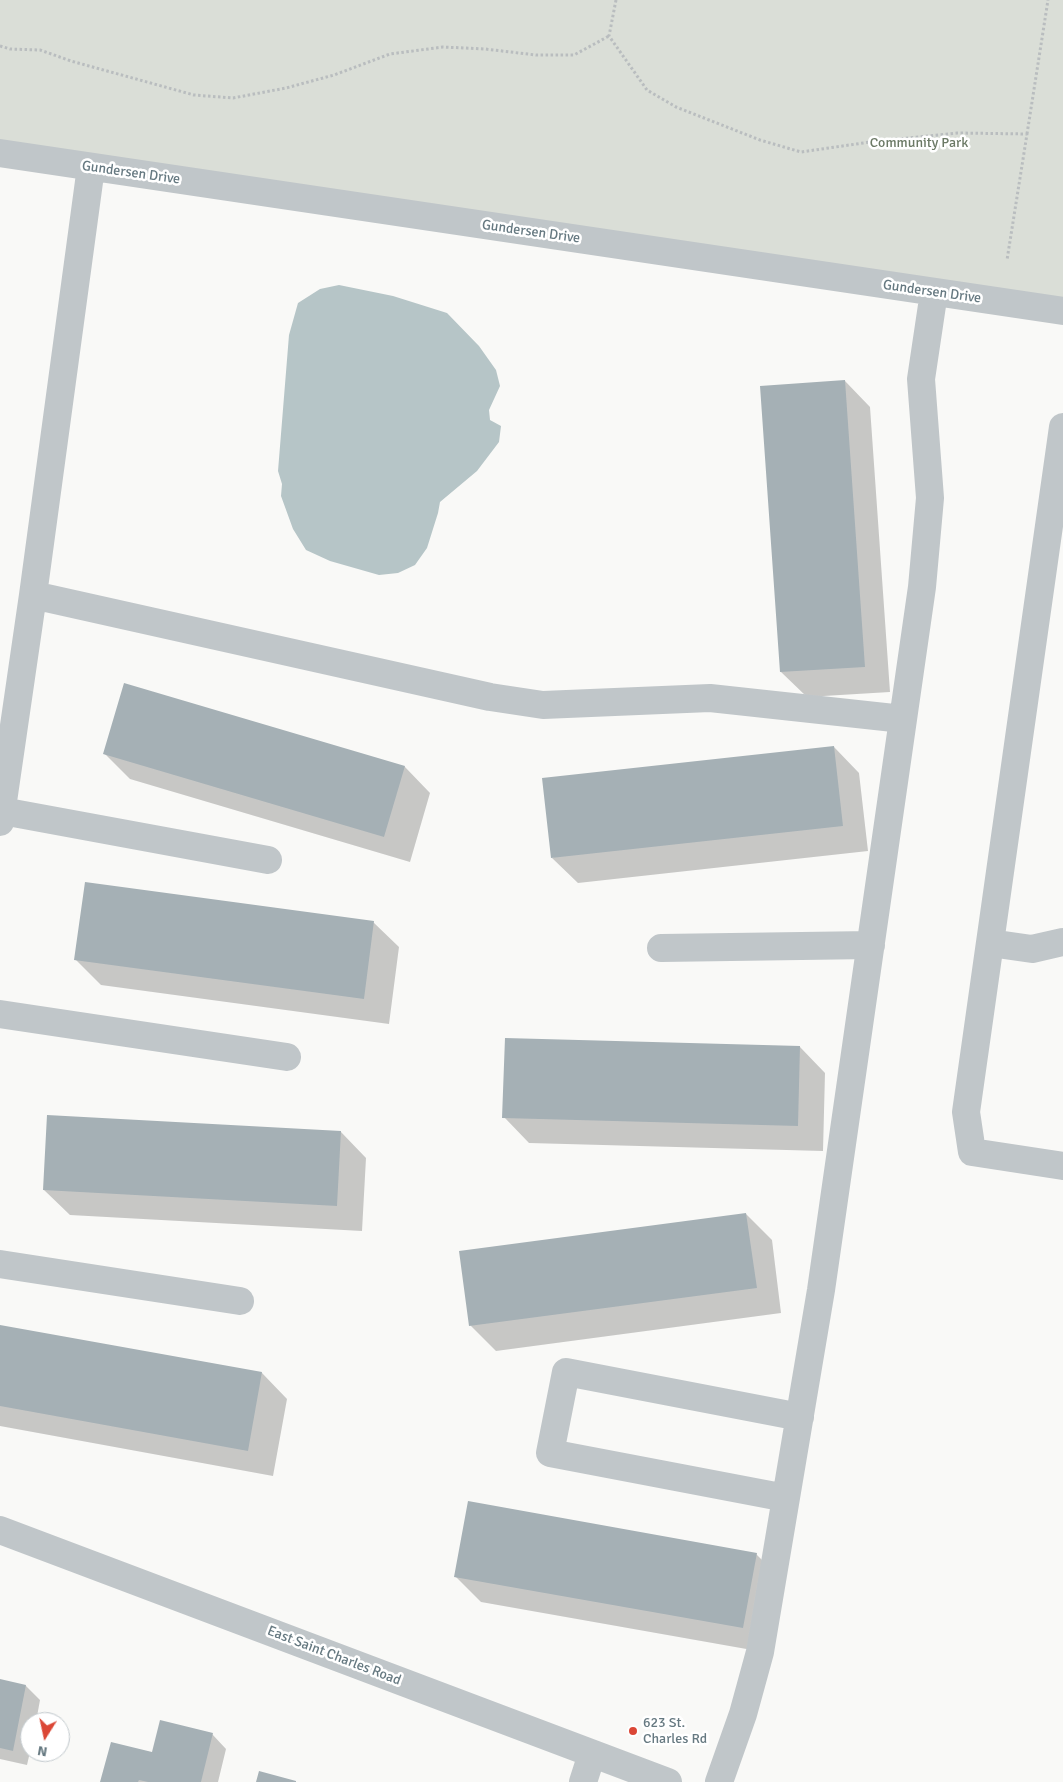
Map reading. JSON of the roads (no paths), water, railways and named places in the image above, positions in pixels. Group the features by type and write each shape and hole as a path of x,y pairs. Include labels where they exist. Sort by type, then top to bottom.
{"street":[{"name":"Gundersen Drive","path":"0,153 1063,311"},
{"path":"91,167 34,595 1,816 268,860"},
{"path":"719,1782 743,1714 760,1652 823,1280 922,587 930,498 921,379 934,292"},
{"path":"1063,427 1052,574 990,943 966,1112 972,1152 1063,1166"},
{"path":"34,595 490,697 543,705 710,698 903,719"},
{"path":"990,943 1032,949 1063,942"},
{"path":"661,948 871,945"},
{"path":"0,1014 287,1057"},
{"path":"0,1264 240,1301"},
{"path":"786,1498 550,1453 566,1372 800,1417"},
{"name":"East Saint Charles Road","path":"0,1530 668,1782"},
{"path":"582,1782 592,1754"}],"place":[{"name":"623 St. Charles Rd","path":"633,1731"}],"park label":[{"name":"Community Park","path":"919,143"}]}
